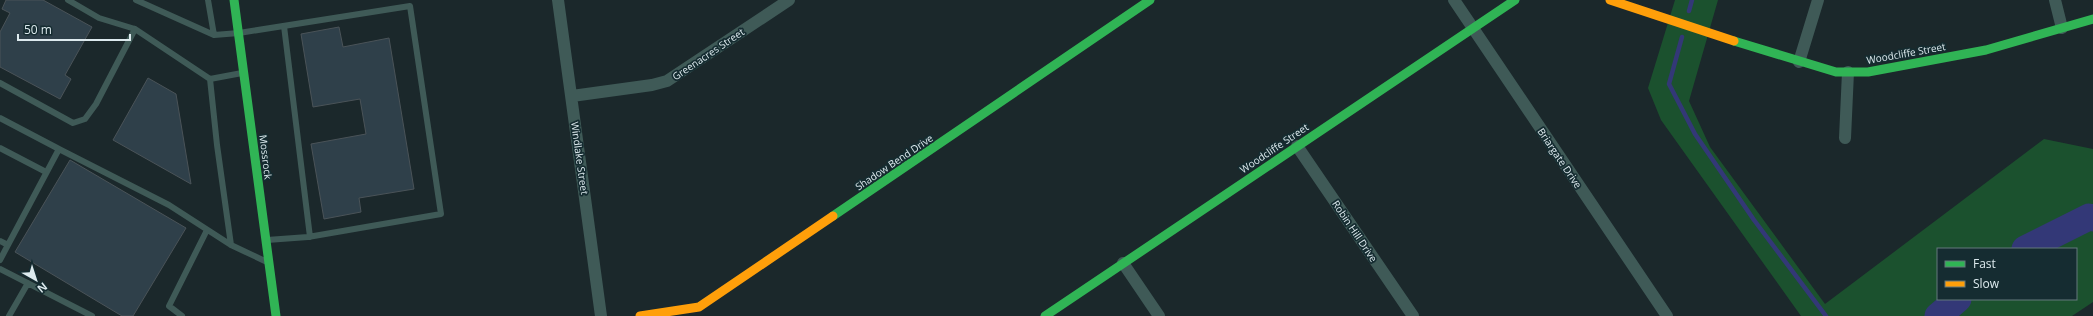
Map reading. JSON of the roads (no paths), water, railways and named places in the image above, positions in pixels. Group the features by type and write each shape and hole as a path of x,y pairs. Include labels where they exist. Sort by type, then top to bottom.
{"street":[{"name":"Mossrock","path":"234,0 276,316"},
{"name":"Windlake Street","path":"558,0 601,316"},
{"name":"Greenacres Street","path":"572,96 652,85 667,81 789,0"},
{"name":"Shadow Bend Drive","path":"640,316 699,306 710,300 1150,0"},
{"name":"Briargate Drive","path":"1454,0 1667,316"},
{"name":"Woodcliffe Street","path":"1045,316 1515,0"},
{"name":"Woodcliffe Street","path":"1610,0 1799,62 1836,72 1868,72 1986,50 2093,19"},
{"path":"1799,62 1818,0"},
{"path":"2055,0 2062,28"},
{"path":"1845,138 1848,72"},
{"name":"Robin Hill Drive","path":"1297,146 1413,316"},
{"path":"1123,263 1159,316"}],"lane":[{"path":"68,0 99,18 135,29 210,79 244,73"},
{"path":"136,0 214,35 239,33 410,6 441,214 310,237 266,240"},
{"path":"208,0 214,35"},
{"path":"284,26 310,237"},
{"path":"0,83 73,123 85,119 96,104 135,29"},
{"path":"210,79 217,145 231,245"},
{"path":"0,118 169,205 231,245 269,262"},
{"path":"0,260 59,149 55,147"},
{"path":"0,148 46,172"},
{"path":"182,316 169,306 207,230"},
{"path":"0,241 8,245"},
{"path":"0,269 92,316"},
{"path":"9,316 28,283"}],"waterway":[{"path":"1689,11 1692,0"},
{"path":"1682,37 1669,84 1695,134 1754,220 1826,316"},
{"path":"2027,248 2089,217 2093,218"},
{"path":"1938,316 1957,300"}]}
